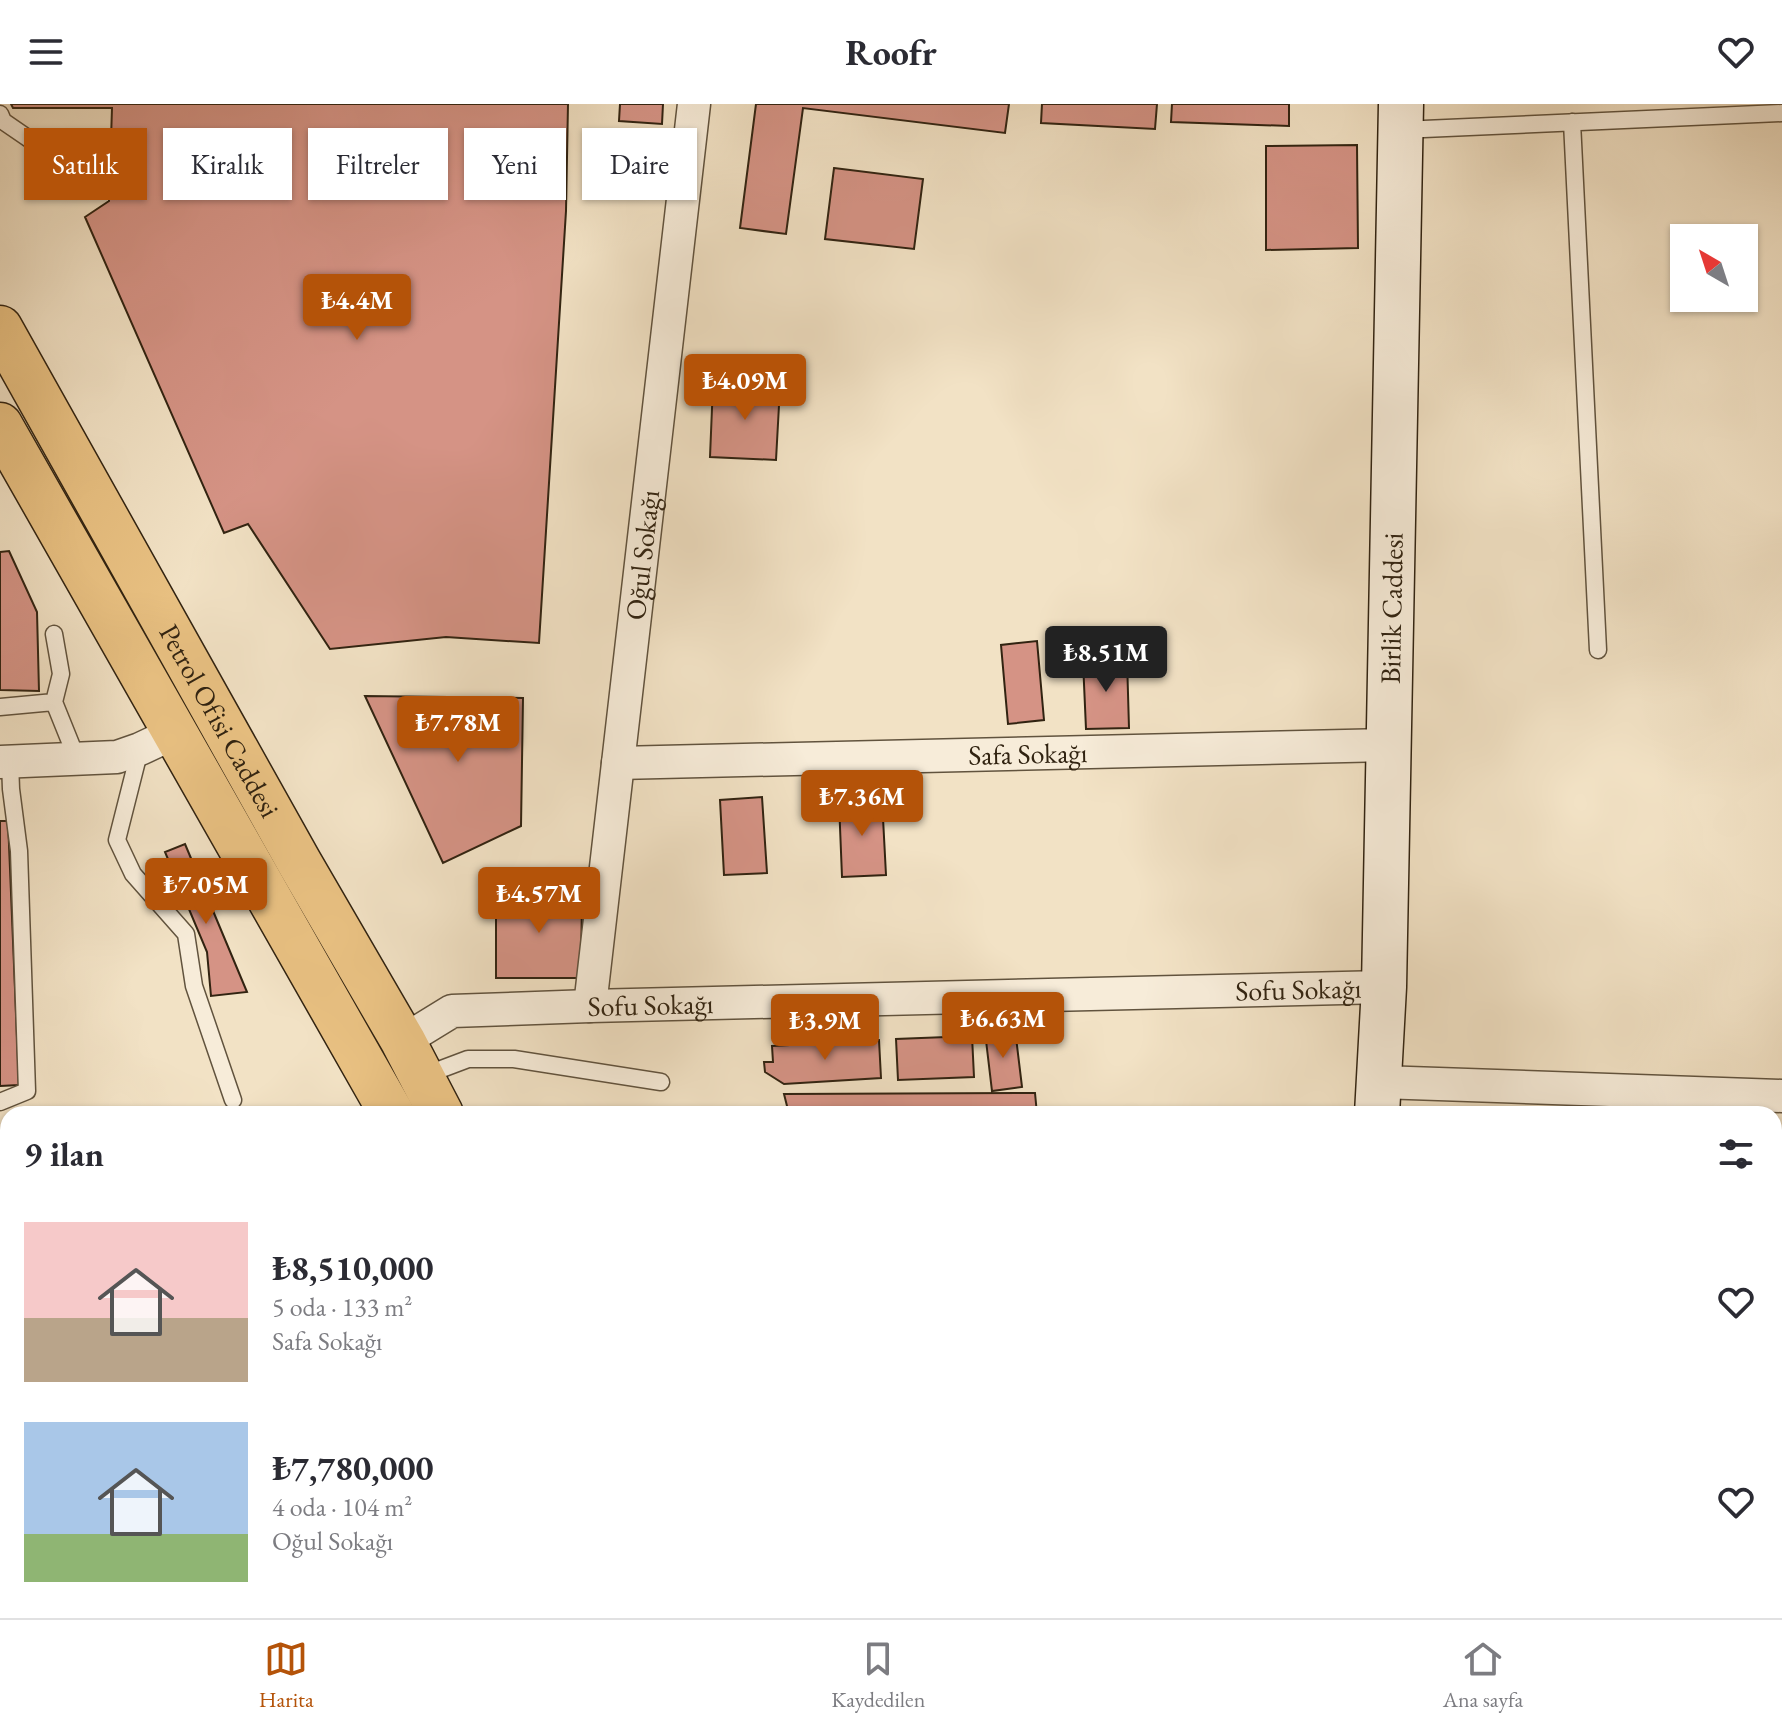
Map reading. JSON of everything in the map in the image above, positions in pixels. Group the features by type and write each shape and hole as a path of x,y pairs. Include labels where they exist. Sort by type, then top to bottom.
{"main road":[{"name":"Petrol Ofisi Caddesi","path":"0,328 422,1077"},
{"name":"Petrol Ofisi Caddesi","path":"6,448 157,741 387,1106"},
{"path":"364,1067 422,1077"}],"street":[{"name":"Oğul Sokağı","path":"590,1006 694,104"},
{"name":"Birlik Caddesi","path":"1378,1098 1384,987 1400,117"},
{"path":"5,762 117,757 157,741"},
{"name":"Safa Sokağı","path":"618,763 1388,745"},
{"name":"Sofu Sokağı","path":"422,1077 452,1011 1384,987"},
{"path":"1378,1098 1782,1096"}],"lane":[{"path":"1400,117 1572,122 1782,113"},
{"path":"0,114 3,121 24,135"},
{"path":"1572,122 1598,650"},
{"path":"54,634 61,674 54,702 77,759"},
{"path":"0,707 54,702"},
{"path":"157,741 117,840 133,874 186,934 194,986 233,1100"},
{"path":"0,1102 27,1091 19,851 5,762"},
{"path":"422,1077 468,1059 514,1059 661,1082"}],"building":[{"path":"11,104 568,104 566,211 539,643 446,637 330,649 248,524 224,533 85,217 109,200 147,200 147,128 111,128 112,108 13,108"},
{"path":"620,104 663,104 662,124 619,121"},
{"path":"756,104 1009,104 1005,133 803,108 786,234 740,228"},
{"path":"1042,104 1157,104 1155,129 1041,123"},
{"path":"1172,104 1289,104 1289,126 1171,122"},
{"path":"1357,145 1358,248 1266,250 1266,146"},
{"path":"834,168 923,179 914,249 825,239"},
{"path":"713,384 780,387 776,460 710,457"},
{"path":"9,551 37,612 39,691 0,690 0,552"},
{"path":"1037,641 1044,720 1008,724 1001,645"},
{"path":"1127,659 1129,728 1086,729 1083,661"},
{"path":"365,696 523,698 521,826 443,863"},
{"path":"762,797 767,873 724,875 720,800"},
{"path":"882,799 886,875 842,877 839,802"},
{"path":"0,821 8,821 19,1085 0,1086"},
{"path":"185,844 247,992 211,996 207,952 165,852"},
{"path":"496,891 582,892 581,978 496,978"},
{"path":"1015,1029 1022,1087 992,1091 985,1032"},
{"path":"972,1036 974,1077 898,1080 896,1039"},
{"path":"879,1040 881,1078 784,1084 765,1072 764,1062 773,1062 772,1046"},
{"path":"1035,1093 1036,1106 787,1106 784,1094"}]}
